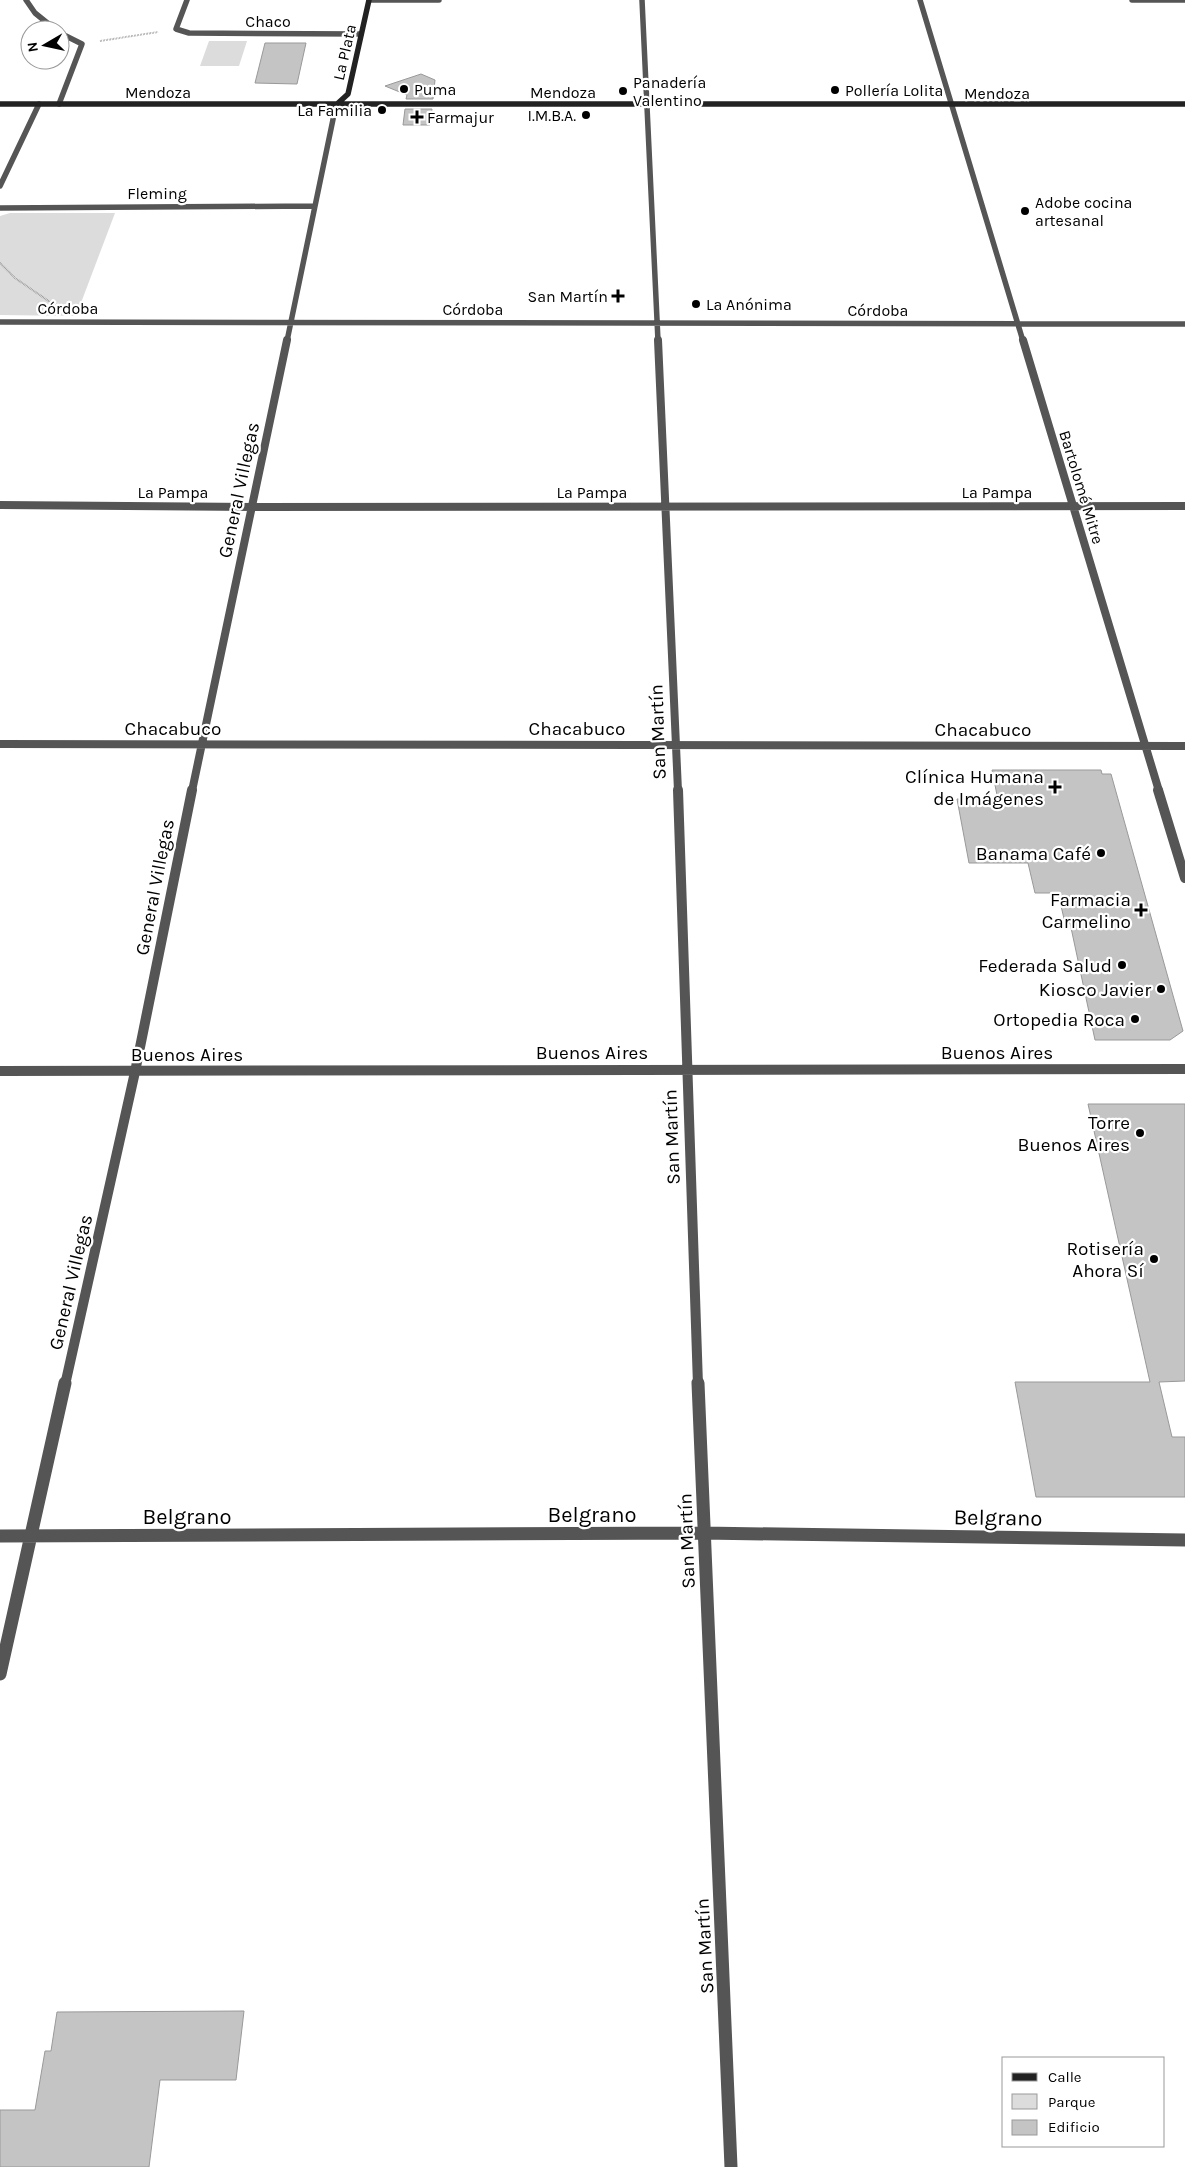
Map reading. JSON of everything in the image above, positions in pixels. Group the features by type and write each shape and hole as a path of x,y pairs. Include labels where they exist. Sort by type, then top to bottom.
{"main road":[{"name":"La Plata","path":"336,104 348,94 369,0"},
{"name":"Mendoza","path":"0,104 1185,104"}],"street":[{"path":"26,0 35,13 44,20"},
{"path":"176,29 187,0"},
{"path":"369,0 439,0"},
{"name":"San Martín","path":"642,0 676,744 703,1533 731,2167"},
{"name":"Bartolomé Mitre","path":"920,0 1185,878"},
{"path":"1132,0 1185,0"},
{"name":"Chaco","path":"176,29 189,33 361,34"},
{"path":"59,104 82,44 70,38"},
{"path":"0,186 39,104"},
{"name":"General Villegas","path":"0,1674 134,1072 336,104"},
{"name":"Fleming","path":"0,208 315,206"},
{"name":"Córdoba","path":"0,322 1185,324"},
{"name":"La Pampa","path":"0,505 253,507 1185,506"},
{"name":"Chacabuco","path":"0,744 1185,746"},
{"name":"Buenos Aires","path":"0,1071 1185,1069"},
{"name":"Belgrano","path":"0,1536 703,1533 1185,1540"}],"path":[{"path":"82,44 176,29"},
{"path":"0,263 15,278 51,303"}],"green space":[{"path":"209,41 247,41 239,66 200,66"},
{"path":"10,213 115,213 76,316 0,315 0,216"}],"building":[{"path":"265,43 306,43 297,84 255,83"},
{"path":"421,74 435,80 433,99 406,99 407,95 385,86"},
{"name":"Farmajur","path":"405,109 432,109 430,125 403,125"},
{"path":"992,770 1101,770 1102,774 1111,774 1183,1031 1170,1040 1095,1040 1070,923 1065,923 1058,893 1035,893 1028,863 969,863 957,799 998,800"},
{"path":"1088,1104 1185,1104 1185,1381 1159,1382 1172,1437 1185,1437 1185,1497 1036,1497 1015,1382 1150,1382"},
{"path":"244,2011 236,2080 160,2080 149,2167 0,2167 0,2110 35,2110 45,2051 51,2051 57,2012"}],"place":[{"name":"Puma","path":"404,89"},
{"name":"Pollería Lolita","path":"835,90"},
{"name":"Panadería Valentino","path":"623,91"},
{"name":"La Familia","path":"382,110"},
{"name":"I.M.B.A.","path":"586,115"},
{"name":"Farmajur","path":"417,117"},
{"name":"Adobe cocina artesanal","path":"1025,211"},
{"name":"San Martín","path":"618,296"},
{"name":"La Anónima","path":"696,304"},
{"name":"Clínica Humana de Imágenes","path":"1055,787"},
{"name":"Banama Café","path":"1101,853"},
{"name":"Farmacia Carmelino","path":"1141,910"},
{"name":"Federada Salud","path":"1122,965"},
{"name":"Kiosco Javier","path":"1161,989"},
{"name":"Ortopedia Roca","path":"1135,1019"},
{"name":"Torre Buenos Aires","path":"1140,1133"},
{"name":"Rotisería Ahora Sí","path":"1154,1259"}]}
